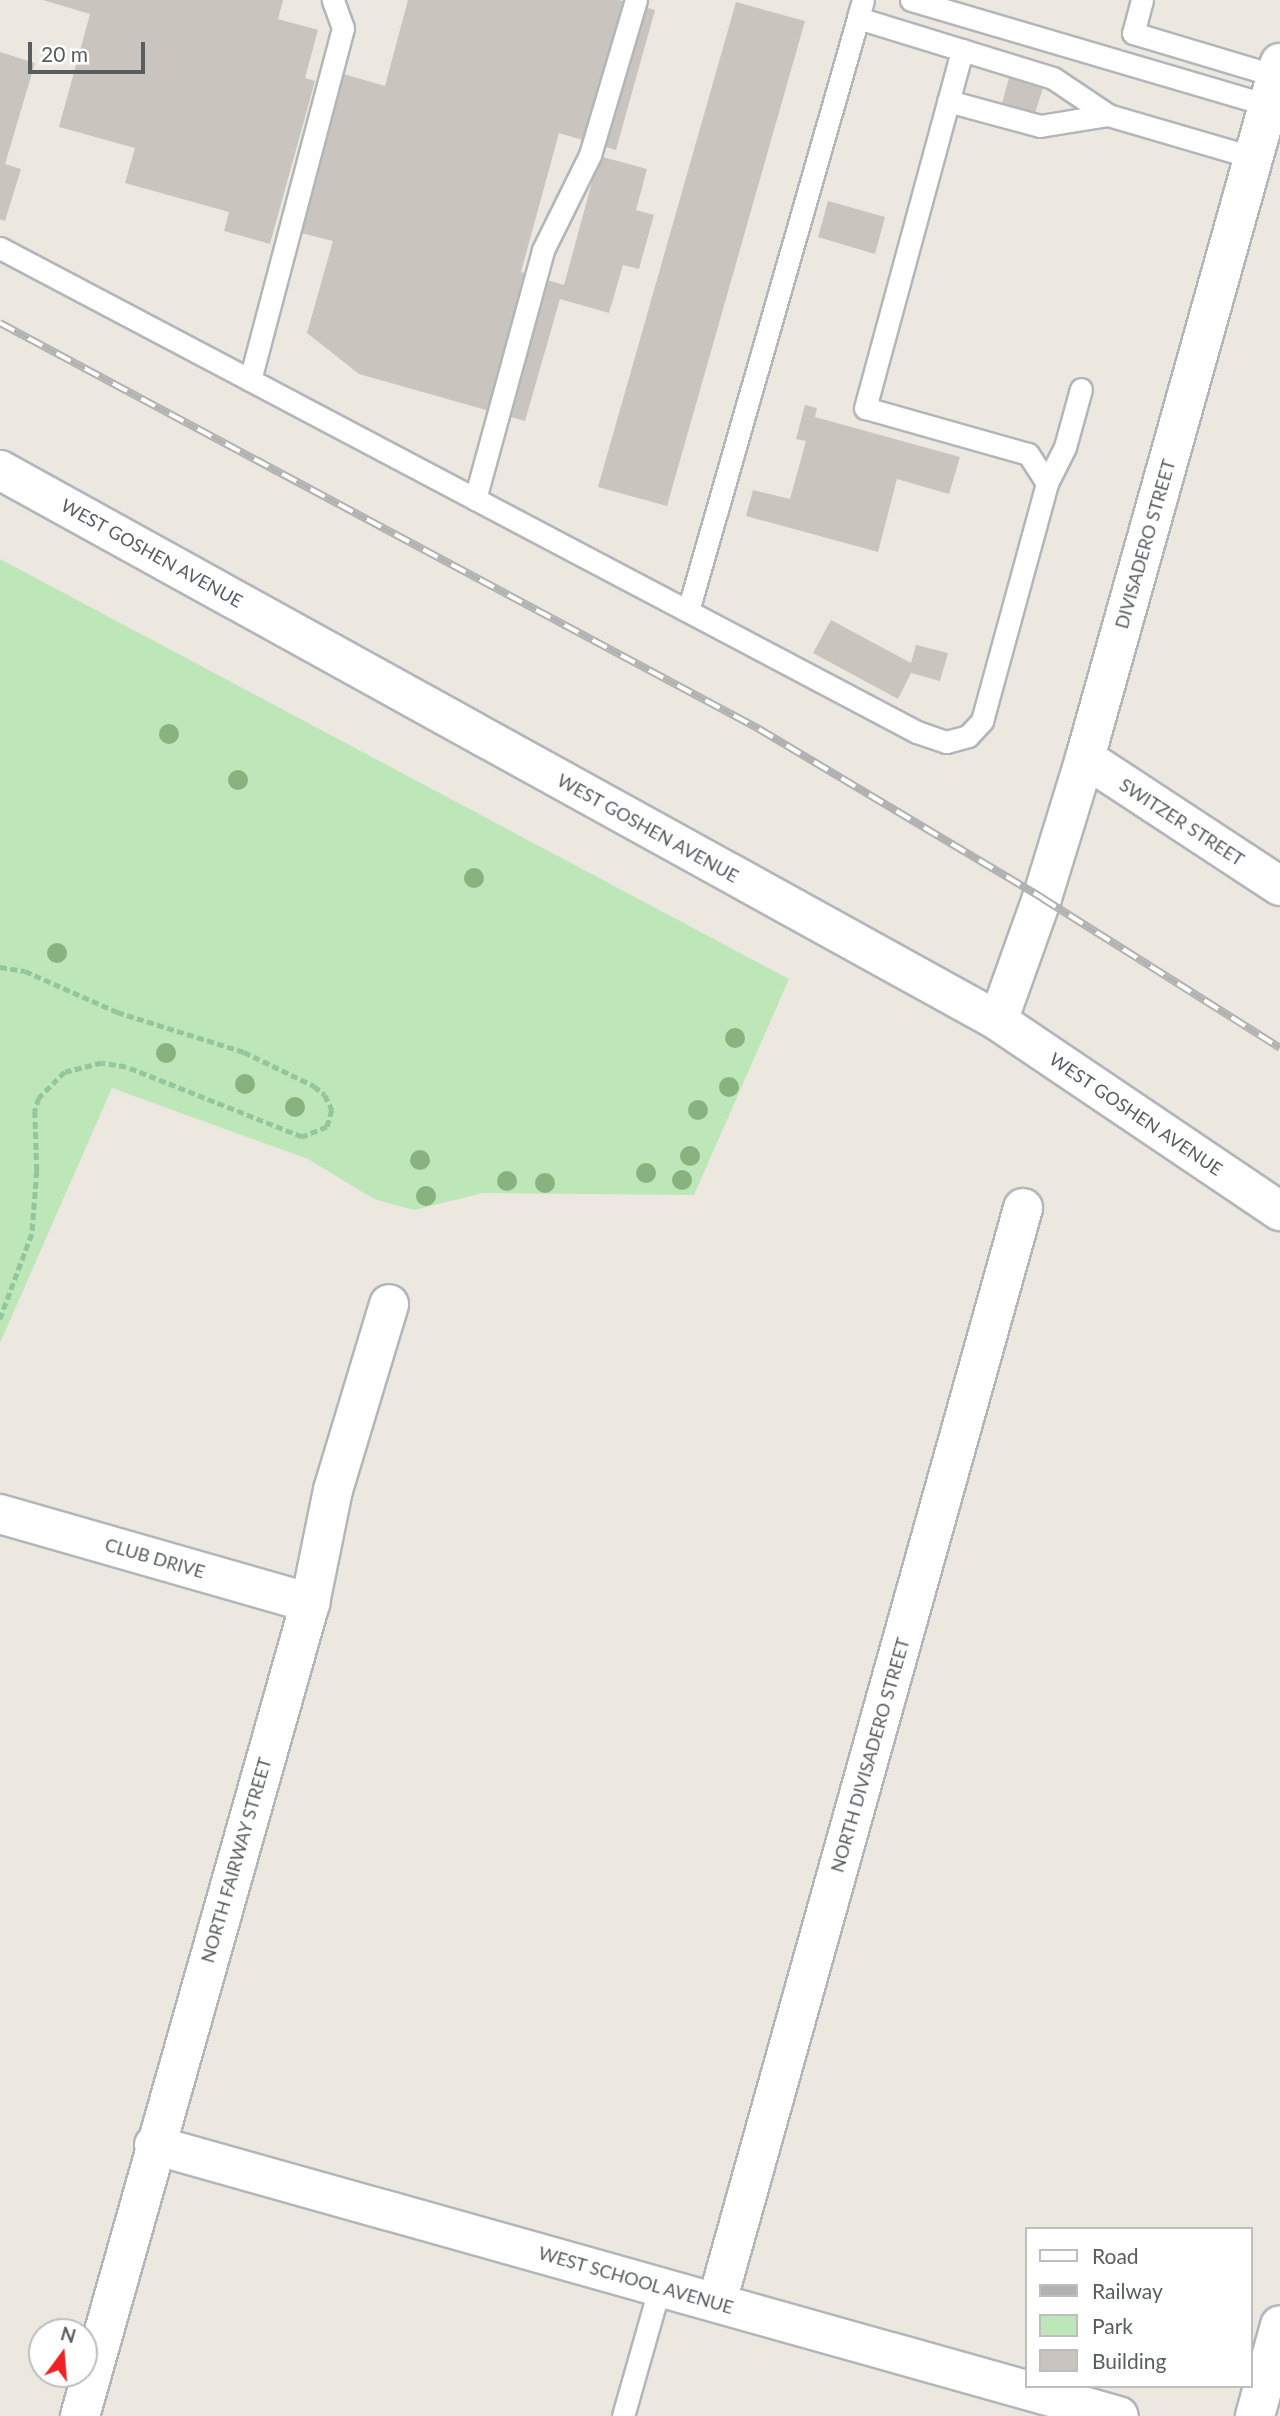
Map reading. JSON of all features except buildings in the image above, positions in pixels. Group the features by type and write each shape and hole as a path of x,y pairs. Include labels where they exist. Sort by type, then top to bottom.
{"street":[{"name":"DIVISADERO STREET","path":"998,1021 1042,898 1085,758 1275,81"},
{"name":"WEST GOSHEN AVENUE","path":"0,470 998,1021 1280,1211"},
{"name":"SWITZER STREET","path":"1085,758 1280,886"},
{"name":"NORTH DIVISADERO STREET","path":"717,2302 1023,1208"},
{"name":"NORTH FAIRWAY STREET","path":"80,2416 154,2145 310,1603 333,1490 389,1304"},
{"name":"CLUB DRIVE","path":"0,1514 310,1603"},
{"name":"WEST SCHOOL AVENUE","path":"154,2145 1119,2416"},
{"path":"1255,2416 1280,2325"}],"lane":[{"path":"250,380 343,28 333,0"},
{"path":"475,499 544,250 590,155 636,0"},
{"path":"911,0 1275,81"},
{"path":"1142,0 1133,33 1275,81"},
{"path":"688,611 860,9 962,50 1053,78 1108,115 1252,156"},
{"path":"962,50 865,408 1028,454 1047,484"},
{"path":"948,101 1040,126 1108,115"},
{"path":"0,248 916,732 946,742 968,736 982,721 1047,484 1065,447 1081,389"},
{"path":"624,2416 660,2286"}],"path":[{"path":"0,967 25,971 117,1012 244,1052 314,1086 325,1095 332,1110 327,1127 302,1137 126,1067 102,1063 65,1072 40,1098 35,1111 37,1171 32,1234 0,1319"}],"green space":[{"path":"0,559 789,979 694,1195 483,1193 414,1210 374,1199 308,1159 112,1088 0,1343"}],"railway":[{"path":"0,323 759,729 1042,898 1280,1048"}]}
